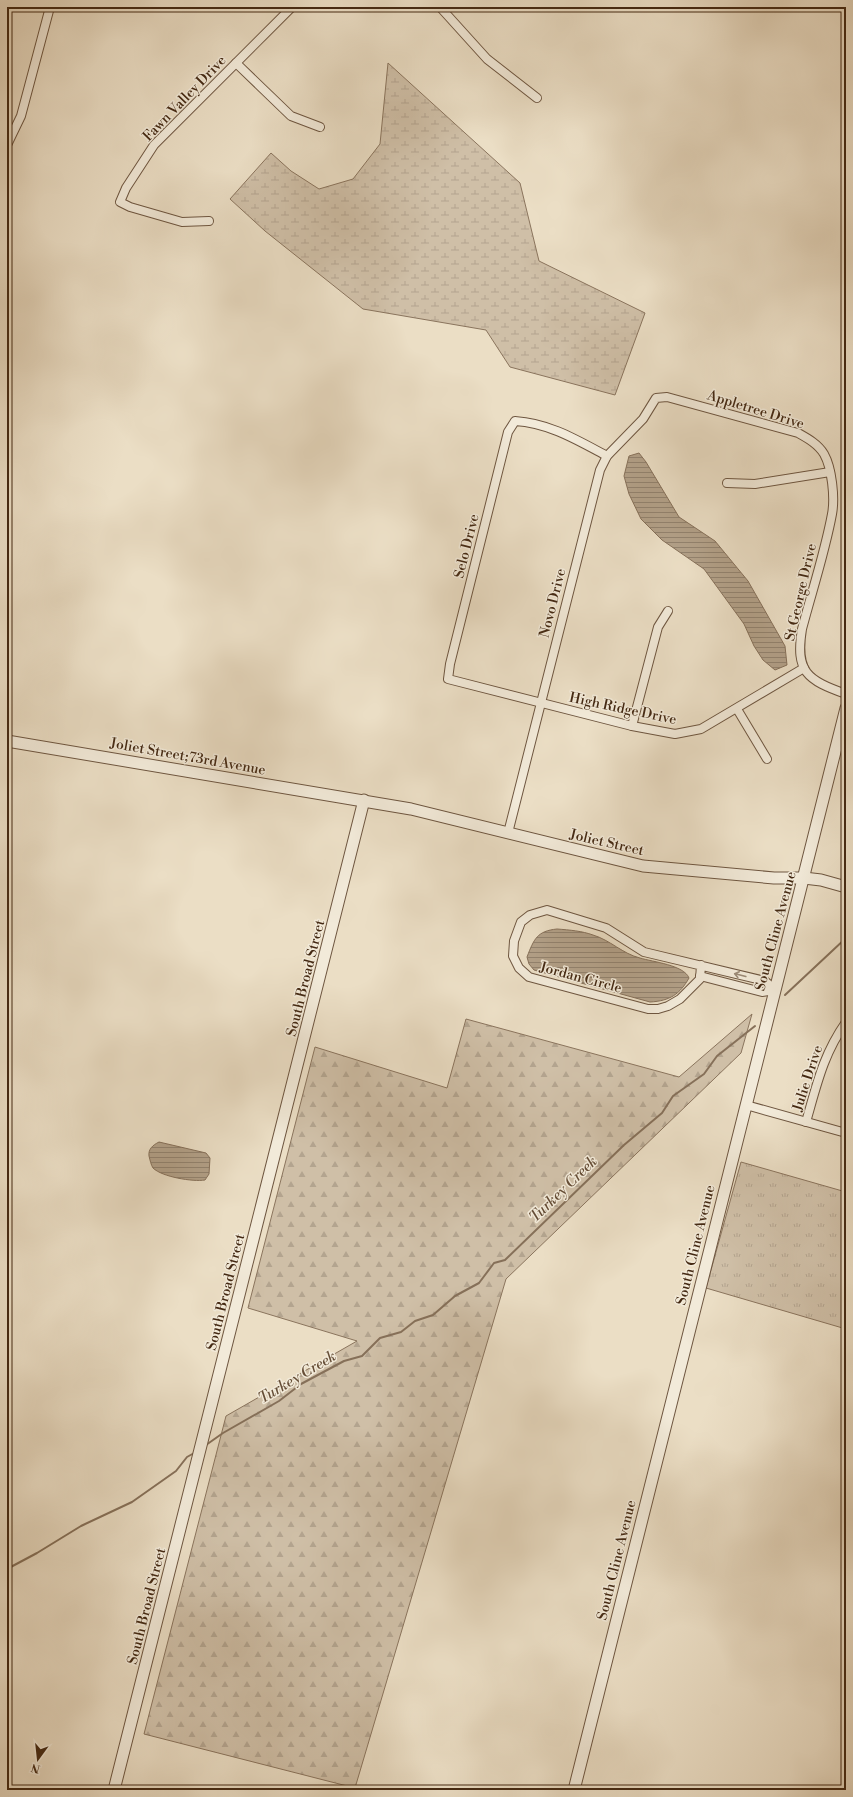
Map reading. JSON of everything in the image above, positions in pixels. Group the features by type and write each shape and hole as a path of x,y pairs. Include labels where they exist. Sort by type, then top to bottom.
{"street":[{"path":"7,145 21,116 50,7"},
{"name":"Fawn Valley Drive","path":"209,221 182,222 130,207 120,202 126,188 154,144 292,7"},
{"path":"440,7 487,59 537,98"},
{"path":"236,63 291,116 320,126"},
{"name":"Appletree Drive","path":"656,398 667,397 798,433 813,442 824,454 830,472"},
{"name":"Novo Drive","path":"508,833 600,470 607,456 643,419 656,398"},
{"name":"Selo Drive","path":"448,679 450,664 508,432 514,421 545,426 571,436 607,456"},
{"path":"727,483 755,484 830,472"},
{"name":"St George Drive","path":"804,668 799,648 802,629 832,512 833,492 830,472"},
{"path":"632,726 658,627 668,611"},
{"path":"804,668 814,680 846,694"},
{"name":"High Ridge Drive","path":"448,679 632,726 675,734 701,729 804,668"},
{"name":"South Cline Avenue","path":"574,1790 846,708"},
{"path":"737,709 767,759"},
{"name":"Joliet Street;73rd Avenue","path":"7,741 220,778 364,800"},
{"name":"Joliet Street","path":"364,800 411,809 643,866 774,878 804,878 821,880 846,887"},
{"name":"South Broad Street","path":"114,1790 364,800"},
{"name":"Jordan Circle","path":"700,976 700,979 674,1003 658,1009 648,1009 529,977 519,968 513,956 514,941 521,922 530,915 546,910 606,928 644,952 765,981 775,990"},
{"path":"701,965 700,976 762,992 775,990"},
{"name":"Julie Drive","path":"806,1122 825,1060 834,1040 846,1022"},
{"path":"746,1105 846,1133"}],"green space":[{"path":"388,63 520,183 539,261 645,313 615,395 510,367 486,330 363,309 265,231 230,199 271,153 291,171 319,189 353,179 380,144"},
{"path":"752,1014 741,1053 506,1279 355,1788 144,1734 226,1416 357,1341 248,1308 315,1047 447,1088 466,1019 679,1077"},
{"path":"741,1162 846,1192 846,1329 706,1288"}],"shaded area":[{"path":"639,453 679,517 715,541 748,581 785,646 787,665 775,670 763,660 754,646 744,624 704,569 662,540 641,519 629,494 624,476 629,456"},
{"path":"557,929 571,930 599,937 634,956 675,967 681,970 689,978 686,984 674,996 663,1000 650,1002 534,970 529,964 527,957 534,941 541,934"},
{"path":"159,1142 206,1153 210,1158 209,1174 205,1180 178,1178 163,1174 153,1168 149,1151"}],"waterway":[{"name":"Turkey Creek","path":"785,995 846,938"},
{"name":"Turkey Creek","path":"206,1445 223,1433 279,1401 301,1384 344,1361 362,1356 380,1338 401,1332 415,1321 433,1315 455,1296 479,1283 494,1263 505,1260 624,1145 662,1113 673,1096 704,1074 717,1056 755,1026"},
{"name":"Turkey Creek","path":"7,1569 37,1553 81,1526 132,1502 176,1471 187,1457 196,1452"}]}
